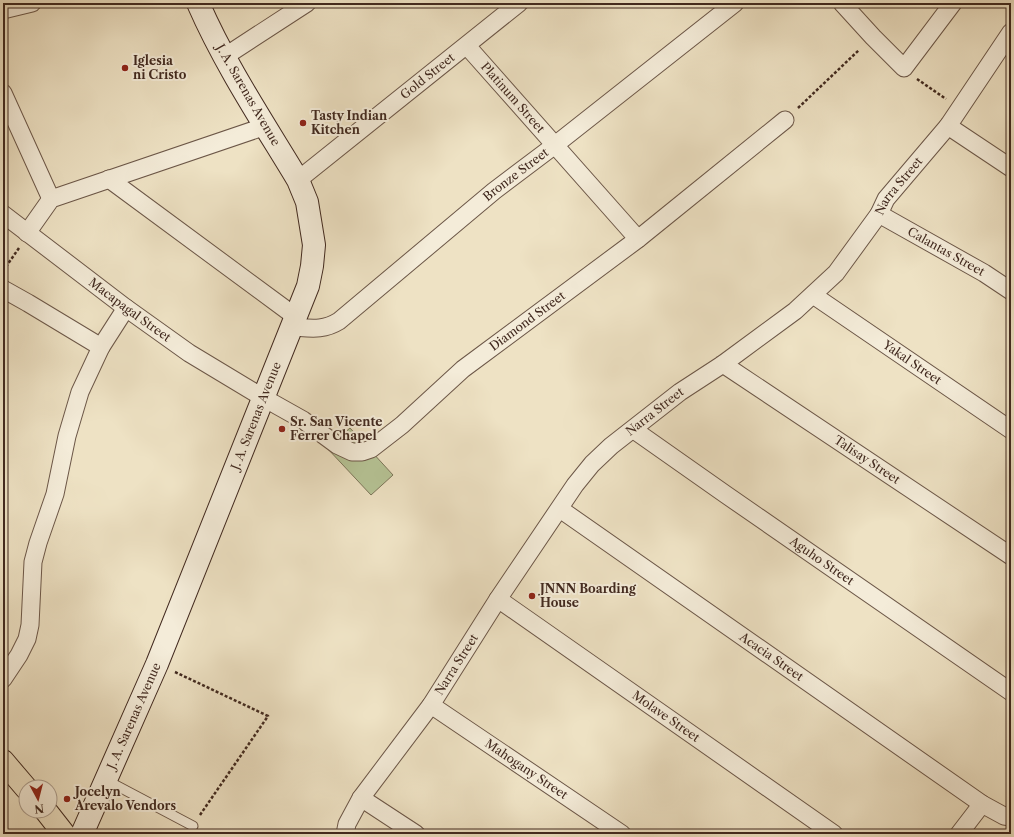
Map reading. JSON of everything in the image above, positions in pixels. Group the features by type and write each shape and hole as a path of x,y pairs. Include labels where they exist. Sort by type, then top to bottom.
{"main road":[{"name":"J. A. Sarenas Avenue","path":"82,834 157,664 262,397 294,322 311,273 314,245 311,223 307,202 298,180 224,57 198,3"},
{"path":"3,761 18,779"},
{"path":"52,819 64,834"}],"street":[{"path":"3,10 32,3"},
{"path":"224,57 290,16 307,3"},
{"name":"Gold Street","path":"298,180 519,3"},
{"name":"Bronze Street","path":"294,322 320,328 331,327 494,191 555,145 735,3"},
{"path":"842,3 908,72 953,3"},
{"name":"Narra Street","path":"345,834 347,824 361,798 431,705 498,599 575,485 592,464 611,446 634,430 680,392 723,364 795,311 836,273 879,214 886,199 948,126 1011,32"},
{"name":"Platinum Street","path":"467,46 638,239"},
{"path":"3,92 51,199"},
{"name":"Diamond Street","path":"262,397 303,420 344,449 357,452 371,449 402,425 463,369 638,239 785,120"},
{"path":"28,234 51,199 266,126"},
{"path":"948,126 1011,168"},
{"path":"109,179 294,322"},
{"name":"Macapagal Street","path":"3,214 126,308 189,353 262,397"},
{"name":"Calantas Street","path":"879,214 984,273 1011,291"},
{"path":"3,289 101,347"},
{"name":"Yakal Street","path":"814,295 1011,430"},
{"path":"3,678 19,655 27,639 30,625 32,562 55,494 62,456 75,407 80,392 101,347 126,308"},
{"name":"Talisay Street","path":"723,364 1011,556"},
{"name":"Aguho Street","path":"634,430 1011,692"},
{"name":"Acacia Street","path":"560,509 982,804 1004,816 1011,817"},
{"name":"Molave Street","path":"498,599 834,834"},
{"name":"Mahogany Street","path":"431,705 622,834"},
{"path":"361,798 416,834"},
{"path":"959,834 982,804"}],"lane":[{"path":"106,780 193,826"}],"path":[{"path":"785,120 873,37"},
{"path":"908,72 960,108"},
{"path":"3,271 28,234"},
{"path":"157,664 268,716 193,826"}],"green space":[{"path":"350,428 393,475 371,495 327,448"}],"place":[{"name":"Iglesia ni Cristo","path":"125,68"},
{"name":"Tasty Indian Kitchen","path":"303,123"},
{"name":"Sr. San Vicente Ferrer Chapel","path":"282,429"},
{"name":"JNNN Boarding House","path":"532,596"},
{"name":"Jocelyn Arevalo Vendors","path":"67,799"}]}
